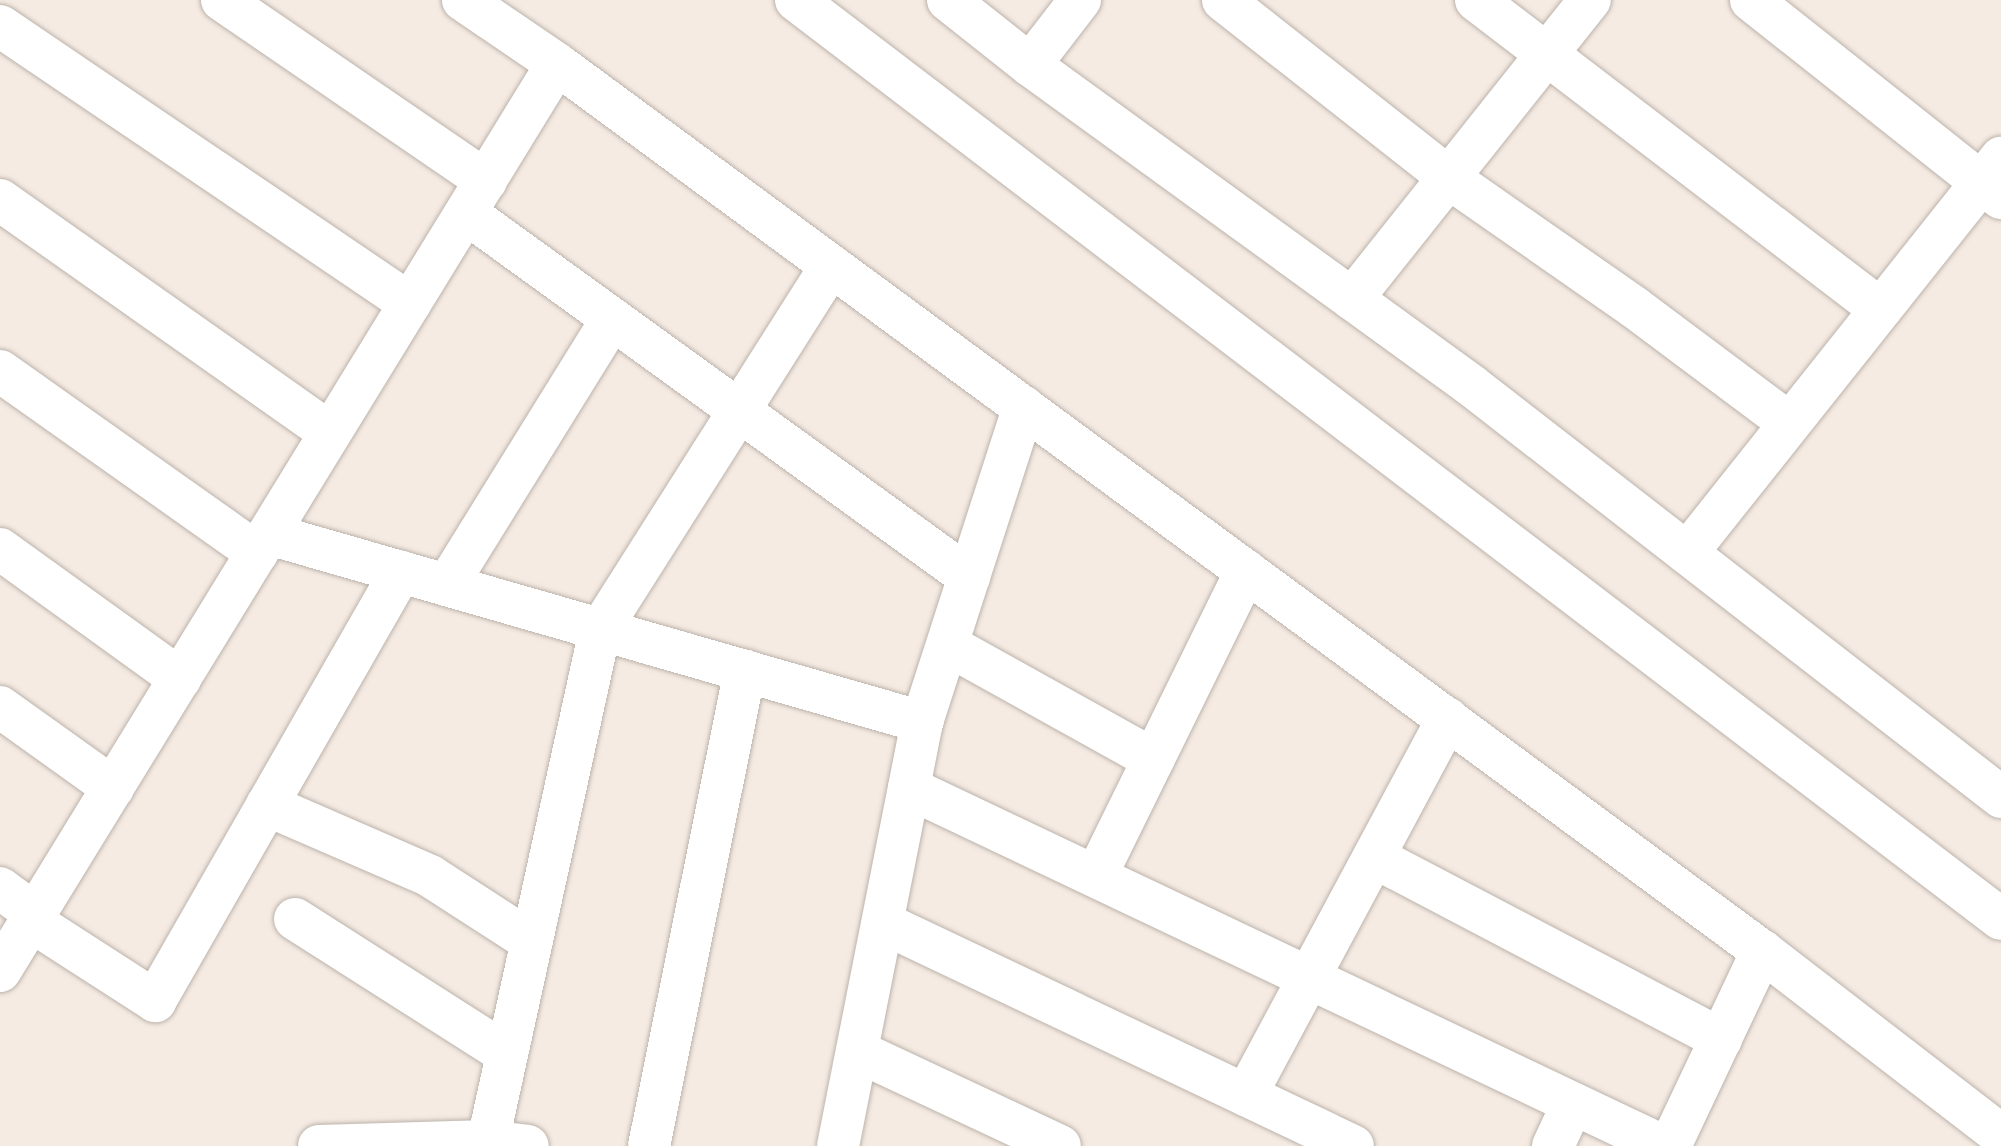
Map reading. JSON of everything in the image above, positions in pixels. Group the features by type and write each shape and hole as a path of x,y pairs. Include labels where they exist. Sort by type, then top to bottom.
{"street":[{"path":"222,0 476,197 612,319 969,577"},
{"path":"463,0 557,64 1448,719 1762,951 2001,1135"},
{"path":"796,0 2001,919"},
{"path":"948,0 1030,65 1472,386 2001,797"},
{"path":"1030,65 1080,0"},
{"path":"1223,0 1449,178 1634,307 1789,423"},
{"path":"1476,0 1880,309"},
{"path":"1352,299 1590,0"},
{"path":"1687,553 1880,309 1994,179 1751,0"},
{"path":"0,26 410,304"},
{"path":"0,971 557,64"},
{"path":"0,200 330,433"},
{"path":"470,1143 507,1054 600,630 831,266"},
{"path":"447,585 612,319"},
{"path":"0,371 263,544 401,572 922,722"},
{"path":"838,1146 922,722 1024,407"},
{"path":"0,549 180,679"},
{"path":"1096,876 1246,571"},
{"path":"0,888 33,918 155,1001 401,572"},
{"path":"948,645 1153,759"},
{"path":"649,1146 745,671"},
{"path":"0,707 113,788"},
{"path":"1246,1095 1448,719"},
{"path":"909,788 1663,1146"},
{"path":"267,805 430,876 532,942"},
{"path":"1374,857 1721,1039"},
{"path":"295,919 507,1054"},
{"path":"883,923 1353,1146"},
{"path":"1670,1146 1762,951"},
{"path":"857,1051 1060,1146"},
{"path":"1553,1146 1573,1103"},
{"path":"319,1146 470,1143 528,1146"}]}
